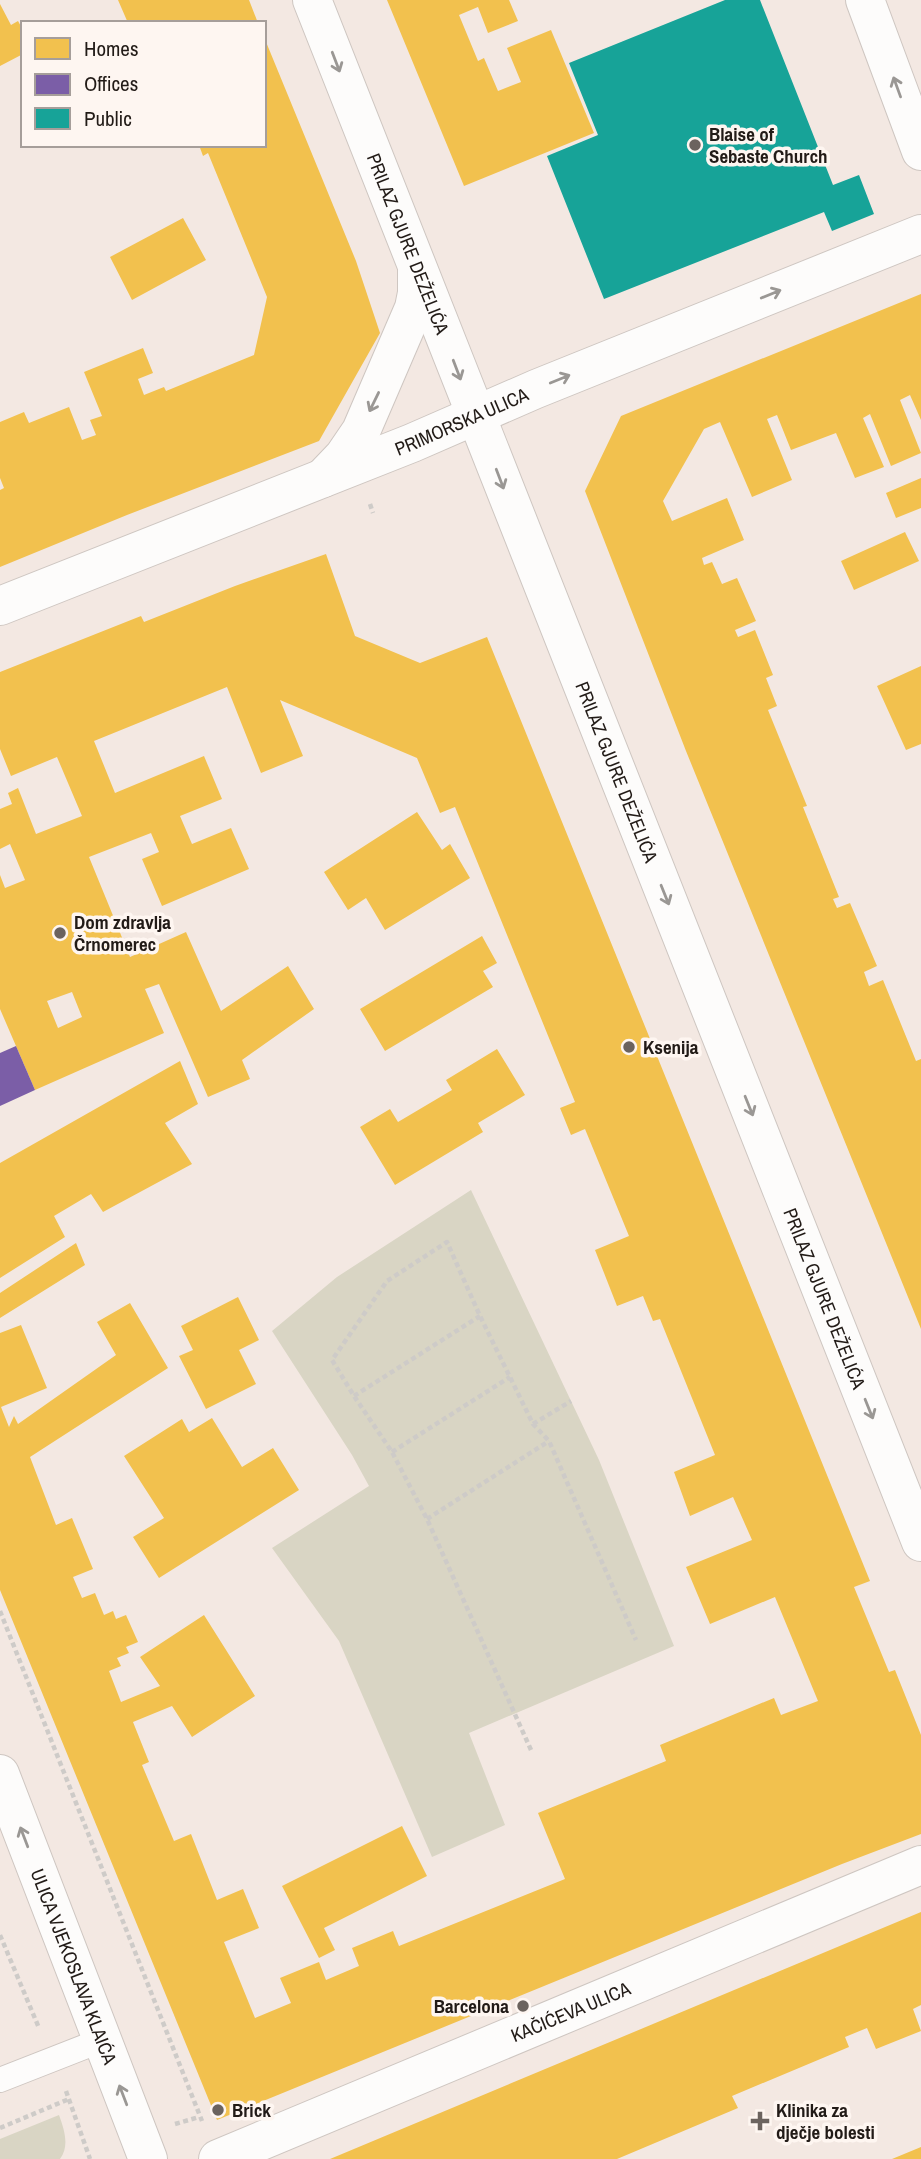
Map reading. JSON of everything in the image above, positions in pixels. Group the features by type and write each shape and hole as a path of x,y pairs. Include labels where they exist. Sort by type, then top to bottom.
{"street":[{"name":"PRILAZ GJURE DEŽELIĆA","path":"312,0 921,1542"},
{"path":"865,0 921,151"},
{"name":"PRIMORSKA ULICA","path":"0,606 421,439 921,234"},
{"path":"323,478 352,444 380,389 414,307 417,269"},
{"name":"ULICA VJEKOSLAVA KLAIĆA","path":"0,1774 148,2159"},
{"name":"KAČIĆEVA ULICA","path":"212,2144 921,1865"}],"lane":[{"path":"0,2080 102,2040"}],"path":[{"path":"370,503 373,513"},
{"path":"531,1750 428,1519 391,1452 332,1360 387,1281 447,1242 480,1317 533,1424 549,1441 636,1640"},
{"path":"354,1396 480,1317"},
{"path":"391,1452 510,1377"},
{"path":"533,1424 571,1401"},
{"path":"428,1519 549,1441"},
{"path":"0,1611 199,2117 212,2144"},
{"path":"0,2128 69,2099"},
{"path":"177,2124 199,2117"},
{"path":"90,2159 89,2156 98,2153"}],"shaded area":[{"path":"471,1190 599,1460 674,1646 469,1733 505,1825 432,1857 339,1641 272,1548 369,1486 272,1331 337,1277"},
{"path":"59,2115 65,2143 60,2159 0,2159 0,2139"}],"building: Homes":[{"path":"118,0 249,0 257,21 127,21"},
{"path":"387,0 509,0 518,21 488,33 478,7 459,15 478,61 484,58 498,91 521,82 507,48 551,30 594,133 464,186"},
{"path":"0,4 11,25 18,21 21,26 21,55 0,66"},
{"path":"266,42 356,261 380,333 319,441 0,567 0,490 4,488 0,478 0,422 24,412 29,423 69,407 82,440 96,435 90,420 102,416 84,372 143,348 153,373 138,379 144,395 164,387 166,391 254,355 267,297 208,153 203,156 200,147 266,147"},
{"path":"183,218 206,260 132,300 110,257"},
{"path":"921,294 921,420 910,395 900,400 921,453 891,466 870,414 863,418 884,467 855,478 836,433 791,450 777,415 767,419 792,480 752,497 720,422 704,429 663,501 672,521 727,498 744,540 702,558 704,565 712,562 722,584 737,578 756,621 735,630 738,637 755,630 773,675 766,678 777,706 768,710 807,806 803,807 839,897 833,899 837,908 850,903 877,966 864,972 869,986 883,980 916,1061 921,1059 921,1329 686,751 585,491 621,416"},
{"path":"921,478 921,508 896,518 886,493"},
{"path":"905,532 919,561 854,590 841,561"},
{"path":"326,554 355,636 420,663 487,637 870,1581 854,1587 889,1672 895,1670 921,1735 921,1834 217,2120 0,1590 0,1333 21,1325 47,1388 1,1407 9,1427 14,1416 18,1424 116,1355 97,1322 130,1303 168,1368 30,1457 56,1525 72,1518 93,1569 73,1577 82,1598 95,1593 104,1615 113,1611 116,1619 126,1615 138,1642 126,1647 129,1653 117,1658 121,1666 109,1671 121,1702 160,1686 140,1657 204,1615 255,1696 192,1737 172,1706 133,1722 149,1762 142,1765 174,1841 191,1834 217,1900 243,1889 259,1928 224,1942 255,2018 291,2003 280,1978 319,1962 326,1980 359,1966 352,1948 393,1931 399,1946 565,1879 538,1813 666,1761 660,1745 774,1698 781,1715 818,1701 775,1597 710,1624 686,1567 752,1540 733,1497 690,1516 674,1472 715,1455 660,1319 653,1321 643,1296 617,1306 595,1250 629,1236 585,1129 571,1135 560,1108 575,1102 455,807 440,813 417,758 280,700 303,756 261,773 227,687 94,741 115,793 204,756 222,799 180,816 192,844 231,828 249,869 162,906 142,859 159,852 151,833 89,857 130,957 186,932 221,1011 288,966 314,1009 242,1060 250,1079 208,1097 159,984 145,989 164,1033 35,1090 0,1009 0,875 5,888 25,880 10,844 0,849 0,809 12,804 8,793 18,788 36,834 82,816 57,757 11,776 0,749 0,672 141,616 144,622","holes":["72,992 82,1017 58,1028 47,1001"]},
{"path":"921,666 921,744 906,750 877,686"},
{"path":"417,812 442,850 450,844 470,878 385,930 366,898 348,910 324,872"},
{"path":"482,936 497,963 483,971 493,987 385,1051 360,1009"},
{"path":"497,1049 525,1095 478,1123 483,1132 395,1185 360,1127 390,1109 398,1122 452,1090 446,1080"},
{"path":"180,1061 198,1104 165,1123 192,1164 103,1212 91,1194 54,1216 65,1237 0,1278 0,1163"},
{"path":"76,1243 85,1265 0,1318 0,1293"},
{"path":"238,1297 259,1340 239,1350 256,1384 206,1409 179,1356 193,1350 181,1326"},
{"path":"212,1418 242,1467 273,1448 299,1490 159,1578 133,1537 164,1518 124,1456 182,1419 189,1432"},
{"path":"402,1826 427,1876 324,1928 335,1950 319,1958 282,1886"},
{"path":"921,1912 921,2005 913,2009 921,2031 876,2049 867,2028 845,2037 849,2047 732,2096 738,2108 617,2159 330,2159"},
{"path":"921,2147 921,2159 892,2159"}],"building: Offices":[{"path":"16,1046 35,1090 0,1106 0,1053"}],"building: Public":[{"name":"Blaise of Sebaste Church","path":"725,0 760,0 833,185 859,175 874,214 832,231 824,212 604,299 547,156 598,135 569,63"}],"place":[{"name":"Blaise of Sebaste Church","path":"695,145"},
{"name":"Dom zdravlja Črnomerec","path":"60,933"},
{"name":"Ksenija","path":"629,1047"},
{"name":"Barcelona","path":"523,2006"},
{"name":"Brick","path":"218,2110"},
{"name":"Klinika za dječje bolesti","path":"760,2121"}]}
